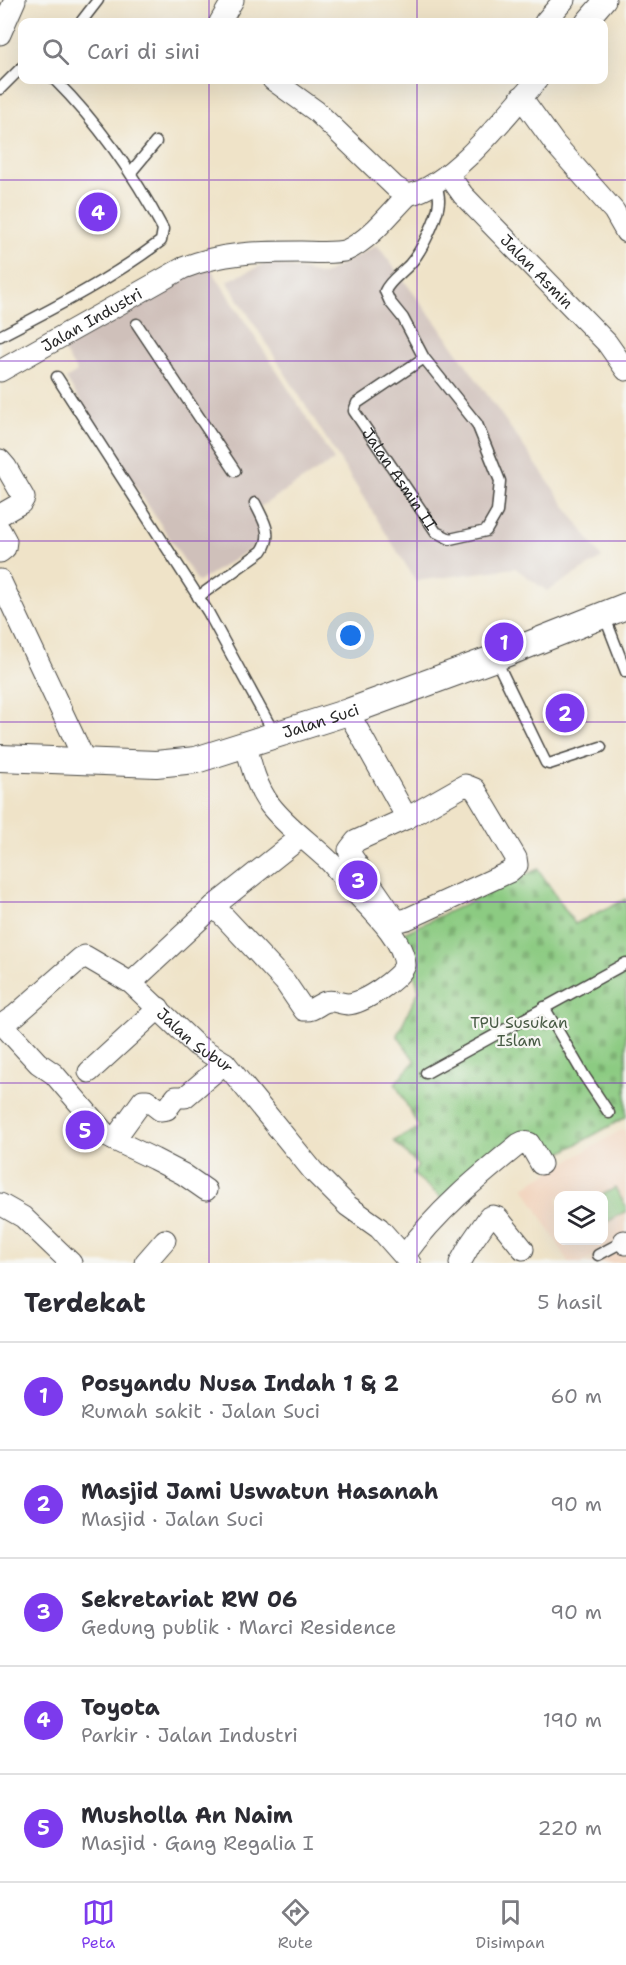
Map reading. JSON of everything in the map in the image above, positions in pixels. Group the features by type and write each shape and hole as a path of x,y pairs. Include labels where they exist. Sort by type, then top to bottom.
{"street":[{"path":"0,34 15,0"},
{"path":"222,18 233,0"},
{"path":"548,18 564,0"},
{"path":"589,18 605,0"},
{"path":"279,84 316,111 395,187 408,195 442,178 474,149 533,84"},
{"path":"521,97 555,144 614,212 626,232"},
{"name":"Jalan Asmin","path":"442,178 463,195 607,343 626,370"},
{"name":"Jalan Industri","path":"0,371 183,268 206,259 227,255 345,251 366,237 408,195"},
{"path":"0,460 24,498 21,503 0,515"},
{"path":"0,530 6,541 0,552"},
{"path":"0,580 85,761"},
{"name":"Jalan Suci","path":"0,758 174,763 196,760 348,712 615,611"},
{"path":"348,712 407,818"},
{"path":"213,906 285,982 301,1008 306,1011 326,1001 350,1004 362,999 396,979 404,969 405,960 399,947 369,905 364,889 350,854 349,849 356,841 407,818 465,785 475,789 516,858 517,865 509,872 402,921 395,919 364,889 301,837 273,808 261,792 246,746"},
{"path":"131,983 213,906 301,837"},
{"name":"Jalan Subur","path":"2,1026 85,956 131,983 196,1045 225,1064 313,1171 348,1206 379,1228 407,1259"},
{"path":"89,1072 159,1008"},
{"path":"2,1026 38,1063 54,1074 108,1137 154,1159 206,1190"},
{"path":"114,1140 143,1100 145,1099 160,1110 167,1109 177,1097 185,1097 225,1064"},
{"path":"407,1259 423,1230 482,1173 519,1144 529,1143 541,1164"},
{"path":"0,1204 23,1217 71,1263"},
{"path":"460,1263 489,1217 493,1216 498,1218 523,1249"},
{"path":"145,1263 165,1240"}],"lane":[{"path":"84,18 98,0"},
{"path":"0,88 18,72"},
{"path":"0,336 59,306 127,266 161,240 163,229 131,172 81,106 59,84"},
{"path":"131,172 156,142"},
{"path":"424,358 403,318 385,291 388,285 413,261 425,238 439,206 442,178"},
{"path":"137,324 235,471"},
{"name":"Jalan Asmin II","path":"424,358 477,424 500,481 497,512 486,531 450,539 436,532 354,411 357,403 424,358"},
{"path":"57,377 208,612 275,736"},
{"path":"198,597 256,556 267,544 268,531 255,503"},
{"path":"615,611 626,672"},
{"path":"495,658 543,760 549,764 601,747"},
{"path":"426,1073 626,963"},
{"path":"544,1007 609,1113"},
{"path":"598,1255 625,1242"}],"shaded area":[{"path":"377,245 446,336 602,558 547,591 515,568 416,581 227,281 269,262 323,275"},
{"path":"204,258 334,460 252,512 268,538 198,582 66,379 77,372 62,348"},
{"path":"623,1129 626,1133 626,1237 582,1263 569,1263 558,1245 608,1245 608,1191 554,1191 554,1238 524,1187"},
{"path":"624,1244 626,1263 586,1263"}],"green space":[{"name":"TPU Susukan Islam","path":"538,869 575,924 626,899 626,1117 545,1162 531,1140 448,1203 413,1174 418,1166 394,1141 419,1128 395,1083 415,1061 397,1035 419,990 402,934"},
{"path":"615,1188 626,1206 626,1211 608,1222 608,1192"}],"place":[{"name":"Toyota","path":"98,212"},
{"name":"Posyandu Nusa Indah 1 & 2","path":"504,642"},
{"name":"Masjid Jami Uswatun Hasanah","path":"565,713"},
{"name":"Sekretariat RW 06","path":"358,880"},
{"name":"Musholla An Naim","path":"85,1130"}]}
